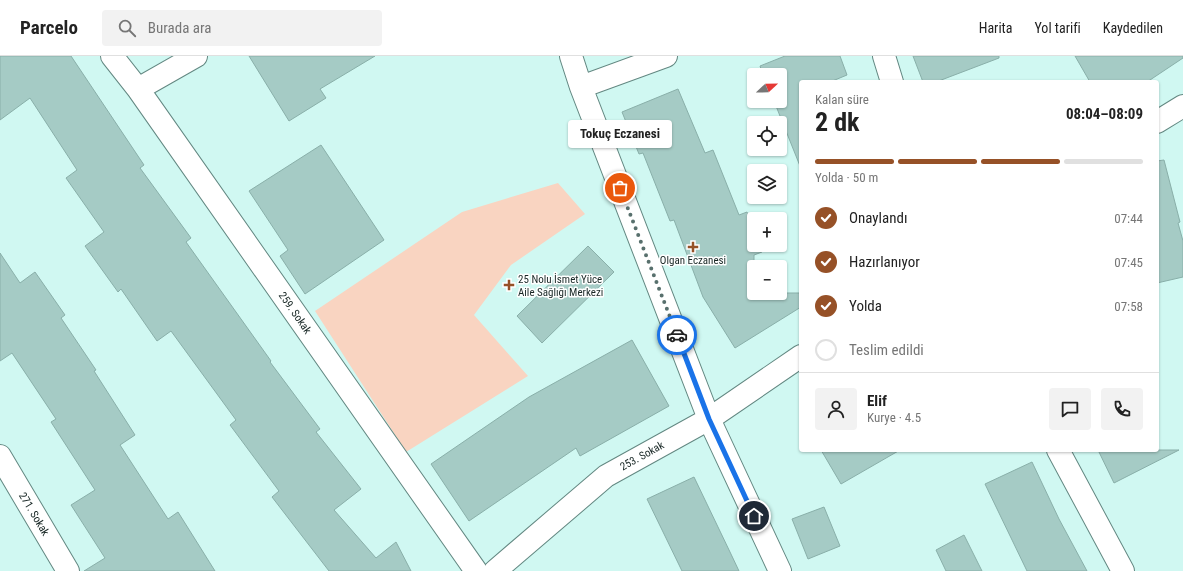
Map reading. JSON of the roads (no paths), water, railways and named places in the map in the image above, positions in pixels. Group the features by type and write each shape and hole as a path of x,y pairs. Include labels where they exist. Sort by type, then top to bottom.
{"street":[{"name":"259. Sokak","path":"112,56 138,89 476,571"},
{"path":"138,89 196,56"},
{"path":"571,56 581,87 709,419 780,571"},
{"path":"581,87 666,56"},
{"path":"884,56 891,80"},
{"path":"1159,121 1183,106"},
{"name":"253. Sokak","path":"495,571 606,476 709,419 799,357"},
{"path":"1059,452 1123,571"},
{"name":"271. Sokak","path":"0,456 68,571"}],"place":[{"name":"Tokuç Eczanesi","path":"620,188"},
{"name":"Olgan Eczanesi","path":"693,247"},
{"name":"25 Nolu İsmet Yüce Aile Sağlığı Merkezi","path":"509,285"}]}
